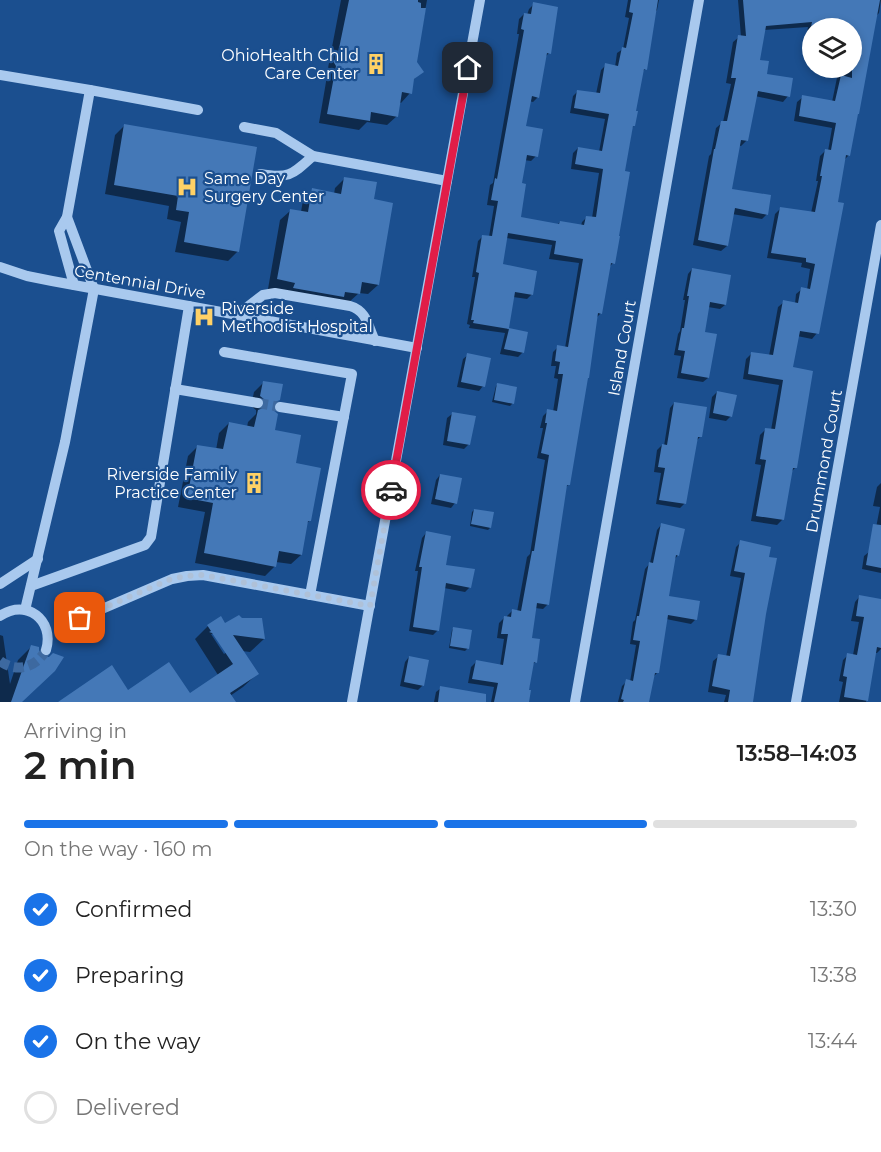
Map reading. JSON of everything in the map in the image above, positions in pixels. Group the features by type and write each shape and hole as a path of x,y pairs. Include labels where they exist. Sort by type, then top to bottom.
{"street":[{"path":"352,702 480,0"},
{"name":"Island Court","path":"575,702 699,0"},
{"path":"0,75 198,110"},
{"path":"74,285 59,231 68,217 90,90"},
{"path":"244,127 276,133 313,156 447,181"},
{"path":"260,174 277,177 289,176 313,156"},
{"path":"25,610 65,442 94,289 68,217"},
{"name":"Drummond Court","path":"796,702 881,225"},
{"name":"Centennial Drive","path":"0,267 27,276 417,348"},
{"path":"237,315 263,296 274,293 350,306 358,308 364,314 375,341"},
{"path":"31,586 145,545 151,537 189,306"},
{"path":"224,352 352,374 310,595"},
{"path":"175,389 258,403"},
{"path":"280,407 344,417"},
{"path":"0,584 38,559"},
{"path":"74,621 171,579 203,575 370,606"},
{"path":"0,616 11,610 25,610 38,616 46,627 48,641 46,650"}],"building":[{"name":"OhioHealth Child Care Center","path":"349,0 418,0 421,8 426,8 417,62 424,72 414,79 412,94 402,92 398,117 371,112 370,121 327,114 336,66 333,61 337,58"},
{"path":"631,0 658,0 647,70 644,69 625,171 630,172 615,264 611,263 602,314 598,313 570,485 567,485 549,605 537,603 532,638 540,639 537,663 534,662 529,690 531,690 529,702 494,702 498,683 472,679 476,660 503,665 508,634 501,634 504,616 511,617 512,609 521,611 532,551 534,551 549,455 541,453 547,423 545,423 547,409 557,411 563,374 558,374 560,362 555,361 557,345 568,347 583,259 554,254 556,241 508,233 503,264 537,271 533,295 515,292 509,328 528,332 524,353 504,349 509,329 473,323 474,320 471,320 479,273 476,272 482,235 492,236 498,201 491,200 495,178 497,179 524,30 521,29 524,13 531,14 533,2 558,7 551,54 547,53 539,98 532,96 526,126 543,129 538,157 527,155 522,183 526,184 521,217 559,224 560,221 584,225 586,216 596,217 603,169 575,164 578,147 602,151 609,114 574,108 577,90 600,93 605,63 618,66 622,47 626,48 633,13 629,12"},
{"path":"743,0 880,0 850,156 846,155 838,202 844,203 819,334 800,331 793,367 813,371 797,468 793,468 784,520 756,516 766,460 760,459 765,428 775,429 783,380 748,374 751,352 773,355 783,300 798,303 801,287 810,289 815,264 806,262 806,258 771,253 780,207 815,212 825,149 831,150 836,123 799,116 802,95 835,101 840,78 862,78 862,18 802,18 802,23 766,26 760,60 769,61 767,74 793,78 790,97 758,91 748,141 741,140 732,189 771,195 768,215 735,208 728,246 698,240 714,149 721,121 727,121 736,78 731,78 738,35 746,36"},
{"name":"Same Day Surgery Center","path":"124,124 257,147 239,252 184,242 189,212 176,210 178,196 114,185"},
{"name":"Same Day Surgery Center","path":"344,177 377,182 374,199 393,203 379,285 362,282 360,294 345,292 344,297 293,288 295,283 277,279 290,209 308,212 312,188 341,194"},
{"path":"692,268 731,275 726,305 710,302 705,332 717,334 709,378 681,373 685,351 678,350 682,328 684,328"},
{"path":"467,353 491,358 485,387 461,382"},
{"name":"Riverside Family Practice Center","path":"263,381 283,384 280,400 273,405 273,410 278,414 275,430 301,435 296,463 321,468 302,555 279,551 276,567 204,553 213,503 187,498 197,445 223,449 229,422 254,427 258,410 265,405 265,400 260,396"},
{"path":"497,383 517,387 514,404 494,400"},
{"path":"717,391 737,395 732,417 713,413"},
{"path":"674,402 707,407 702,437 698,437 686,504 659,500 665,468 658,467 662,444 667,445"},
{"path":"452,412 476,416 470,445 447,441"},
{"path":"440,474 462,478 457,504 435,499"},
{"path":"474,509 494,512 491,528 471,524"},
{"path":"661,523 685,529 679,556 676,555 669,596 700,601 697,620 668,615 659,673 655,673 649,702 623,702 624,700 621,699 626,679 633,681 640,641 633,640 637,616 639,616 649,562 653,563"},
{"path":"873,524 881,525 881,568 866,565"},
{"path":"426,531 451,536 446,565 475,569 471,588 446,583 439,631 413,627 422,567 419,567"},
{"path":"740,540 771,547 769,557 777,558 753,702 728,702 730,690 712,686 718,654 730,656 745,573 734,571"},
{"path":"859,595 881,599 881,648 877,647 868,701 844,697 847,677 843,676 847,653 857,655 864,617 856,616"},
{"path":"239,615 242,618 262,618 265,639 233,635 259,674 230,693 236,702 58,702 112,665 128,690 169,662 190,693 233,664 209,632 211,631 207,625 221,616 225,623"},
{"path":"453,627 472,630 469,649 450,646"},
{"path":"31,645 39,647 39,653 44,657 49,657 53,653 64,657 55,671 22,702 11,702"},
{"path":"409,656 429,660 424,686 404,682"},
{"path":"440,686 486,694 486,702 438,702"}],"tunnel":[{"path":"258,403 280,407"},
{"path":"0,661 13,667 25,667 37,661 46,650"}],"way so far":[{"path":"80,618 171,579 195,575 370,606 391,490"}],"place":[{"name":"OhioHealth Child Care Center","path":"376,64"},
{"name":"Same Day Surgery Center","path":"187,187"},
{"name":"Riverside Methodist Hospital","path":"204,317"},
{"name":"Riverside Family Practice Center","path":"254,483"}],"route":[{"path":"391,490 468,68"}]}
